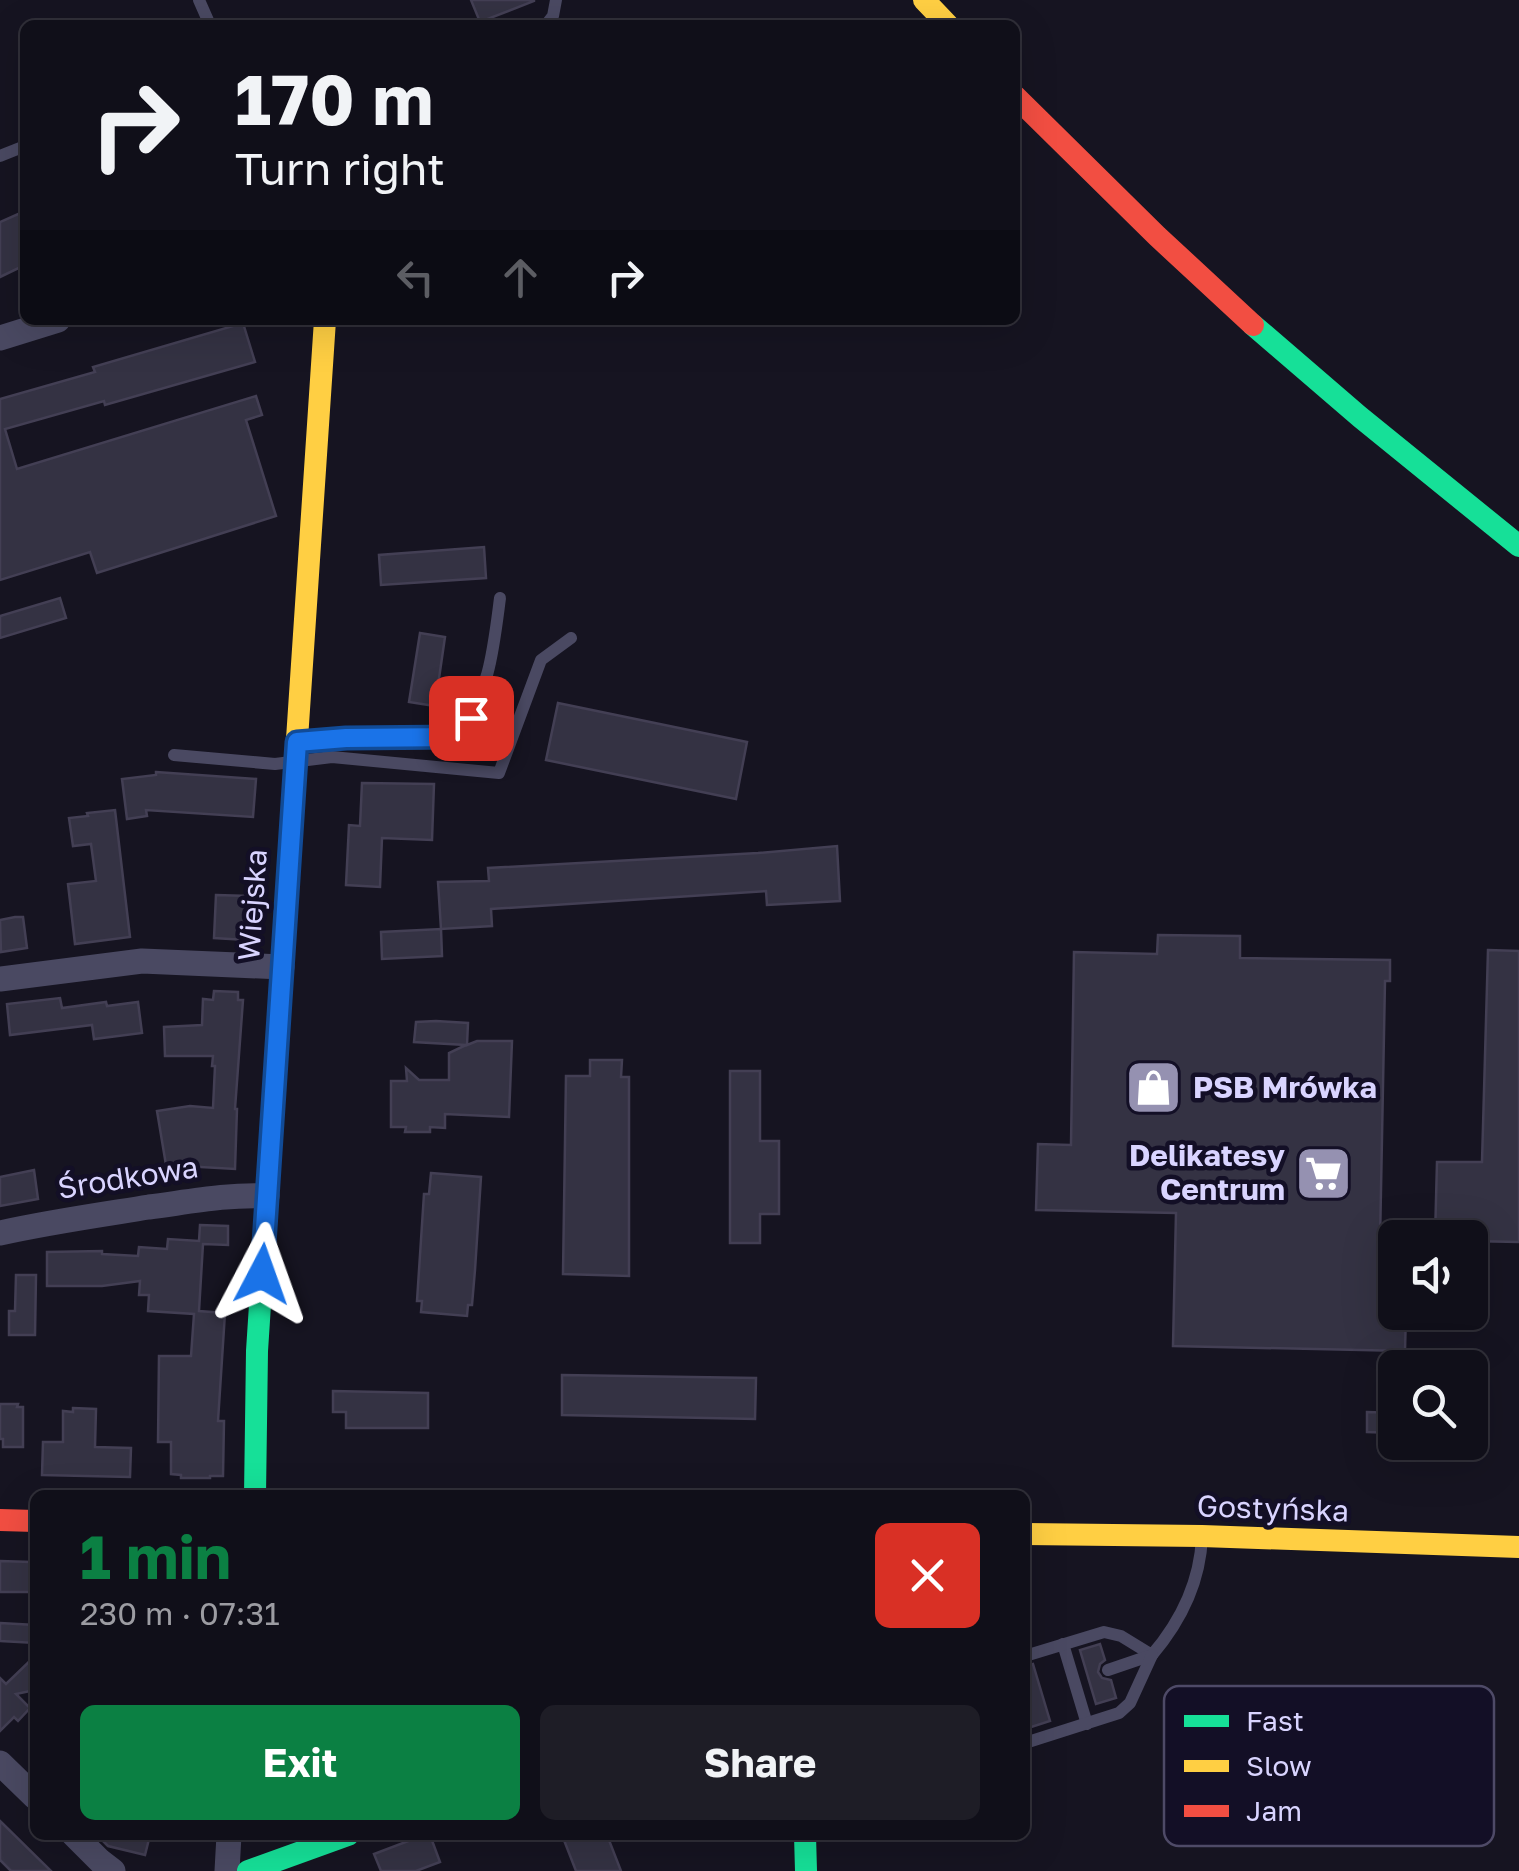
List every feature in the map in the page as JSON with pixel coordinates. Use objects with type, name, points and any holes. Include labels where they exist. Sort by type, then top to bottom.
[{"type":"street","points":[[924,0],[943,20]]},
{"type":"street","points":[[1020,101],[1218,294],[1385,438],[1519,546]]},
{"type":"street","points":[[0,338],[42,325]]},
{"type":"street","name":"Wiejska","points":[[254,1490],[256,1351],[325,325]]},
{"type":"street","points":[[0,978],[142,961],[282,968]]},
{"type":"street","name":"Środkowa","points":[[0,1232],[206,1199],[267,1196]]},
{"type":"street","points":[[0,1520],[30,1521]]},
{"type":"street","name":"Gostyńska","points":[[1030,1534],[1519,1547]]},
{"type":"street","points":[[0,1763],[30,1792]]},
{"type":"street","points":[[78,1840],[101,1868]]},
{"type":"street","points":[[227,1871],[228,1840]]},
{"type":"street","points":[[248,1871],[334,1840]]},
{"type":"street","points":[[805,1840],[806,1871]]},
{"type":"lane","points":[[174,755],[275,764],[296,751],[346,738],[458,737],[471,718],[491,667],[500,598]]},
{"type":"lane","points":[[296,751],[332,758],[499,773],[541,660],[572,638]]},
{"type":"lane","points":[[1030,1741],[1124,1709],[1140,1686],[1152,1655],[1185,1606],[1197,1574],[1202,1536]]},
{"type":"lane","points":[[1030,1654],[1097,1633],[1112,1633],[1152,1655]]},
{"type":"lane","points":[[1063,1644],[1081,1678],[1087,1724]]},
{"type":"lane","points":[[1108,1670],[1152,1655]]},
{"type":"building","points":[[471,0],[534,0],[485,20],[479,20]]},
{"type":"building","points":[[20,213],[20,267],[0,277],[0,222]]},
{"type":"building","points":[[244,325],[255,362],[5,429],[17,469],[256,396],[262,415],[246,420],[276,516],[97,573],[90,552],[0,580],[0,399],[95,372],[93,367]]},
{"type":"building","points":[[484,547],[486,578],[381,585],[379,555]]},
{"type":"building","points":[[60,598],[66,618],[0,638],[0,616]]},
{"type":"building","points":[[420,633],[445,637],[435,706],[409,702]]},
{"type":"building","points":[[558,703],[747,742],[736,799],[546,760]]},
{"type":"building","points":[[156,772],[256,779],[253,817],[146,810],[147,816],[127,819],[122,779]]},
{"type":"building","points":[[362,783],[434,784],[432,840],[382,838],[380,887],[346,885],[349,825],[360,826]]},
{"type":"building","points":[[115,810],[130,937],[75,944],[68,884],[96,881],[91,844],[73,846],[69,818]]},
{"type":"building","points":[[837,846],[840,901],[767,905],[766,891],[491,909],[492,926],[441,929],[438,882],[489,881],[488,868]]},
{"type":"building","points":[[216,895],[249,896],[246,940],[214,938]]},
{"type":"building","points":[[23,917],[27,948],[1,952],[0,920]]},
{"type":"building","points":[[441,929],[442,956],[382,959],[381,932]]},
{"type":"building","points":[[1158,935],[1240,936],[1240,958],[1390,960],[1390,981],[1385,981],[1378,1330],[1406,1330],[1405,1350],[1173,1346],[1176,1213],[1036,1210],[1038,1144],[1071,1145],[1074,952],[1157,954]]},
{"type":"building","points":[[1488,950],[1519,951],[1519,1242],[1488,1241],[1488,1220],[1435,1220],[1437,1162],[1482,1162]]},
{"type":"building","points":[[214,991],[238,992],[238,1000],[243,1000],[235,1169],[166,1165],[157,1111],[190,1106],[213,1108],[215,1066],[213,1056],[165,1056],[164,1027],[202,1025],[203,999],[213,1000]]},
{"type":"building","points":[[60,998],[62,1008],[138,1002],[142,1033],[94,1039],[92,1025],[10,1035],[7,1004]]},
{"type":"building","points":[[416,1022],[468,1023],[467,1045],[477,1041],[512,1041],[509,1117],[445,1114],[445,1128],[430,1127],[430,1132],[405,1132],[406,1127],[391,1127],[391,1081],[407,1081],[406,1068],[419,1080],[449,1080],[449,1053],[466,1045],[414,1042]]},
{"type":"building","points":[[590,1060],[622,1060],[621,1077],[629,1077],[629,1276],[563,1274],[566,1076],[590,1076]]},
{"type":"building","points":[[730,1071],[760,1071],[760,1141],[779,1141],[779,1214],[760,1214],[760,1243],[730,1243]]},
{"type":"building","points":[[34,1170],[38,1199],[0,1206],[0,1177]]},
{"type":"building","points":[[431,1173],[481,1177],[472,1305],[468,1305],[467,1316],[421,1312],[422,1301],[417,1301],[424,1194],[429,1194]]},
{"type":"building","points":[[200,1225],[228,1226],[228,1245],[203,1244],[199,1311],[225,1313],[218,1421],[224,1421],[223,1476],[181,1478],[171,1474],[171,1442],[158,1442],[159,1356],[191,1356],[194,1314],[148,1311],[149,1295],[139,1295],[140,1281],[47,1286],[47,1252],[102,1251],[138,1256],[139,1247],[167,1249],[168,1239],[199,1241]]},
{"type":"building","points":[[16,1275],[36,1275],[35,1335],[9,1335],[9,1311],[15,1311]]},
{"type":"building","points":[[562,1375],[756,1378],[755,1419],[562,1415]]},
{"type":"building","points":[[333,1391],[428,1393],[428,1428],[346,1428],[346,1412],[333,1412]]},
{"type":"building","points":[[0,1404],[23,1407],[23,1447],[3,1447]]},
{"type":"building","points":[[73,1408],[96,1409],[95,1447],[131,1448],[130,1477],[42,1475],[43,1442],[63,1442],[63,1411],[73,1412]]},
{"type":"building","points":[[1367,1412],[1378,1412],[1378,1432],[1367,1432]]},
{"type":"building","points":[[0,1561],[30,1562],[30,1592],[0,1592]]},
{"type":"building","points":[[0,1623],[30,1625],[30,1643],[0,1641]]},
{"type":"building","points":[[1100,1644],[1105,1660],[1098,1672],[1102,1678],[1111,1680],[1116,1698],[1096,1704],[1080,1650]]},
{"type":"building","points":[[30,1661],[30,1691],[16,1694],[30,1708],[18,1721],[14,1717],[0,1731],[0,1678],[6,1684]]},
{"type":"building","points":[[1033,1664],[1050,1721],[1030,1727]]},
{"type":"building","points":[[0,1821],[51,1871],[11,1871],[0,1860]]},
{"type":"building","points":[[102,1840],[149,1840],[145,1855],[108,1846]]},
{"type":"building","points":[[411,1840],[432,1840],[440,1862],[416,1871],[381,1871],[374,1854]]},
{"type":"building","points":[[564,1840],[609,1840],[621,1871],[576,1871]]},
{"type":"traffic: fast","points":[[1253,325],[1519,546]]},
{"type":"traffic: fast","points":[[255,1490],[257,1351],[291,829]]},
{"type":"traffic: fast","points":[[248,1871],[334,1840]]},
{"type":"traffic: fast","points":[[805,1840],[806,1871]]},
{"type":"traffic: slow","points":[[924,0],[943,20]]},
{"type":"traffic: slow","points":[[291,829],[325,325]]},
{"type":"traffic: slow","points":[[1030,1534],[1519,1547]]},
{"type":"traffic: jam","points":[[1020,101],[1253,325]]},
{"type":"traffic: jam","points":[[0,1520],[30,1521]]},
{"type":"place","name":"PSB Mrówka","points":[[1154,1088]]},
{"type":"place","name":"Delikatesy Centrum","points":[[1324,1173]]},
{"type":"route","points":[[262,1274],[297,742],[458,737],[471,718]]}]
